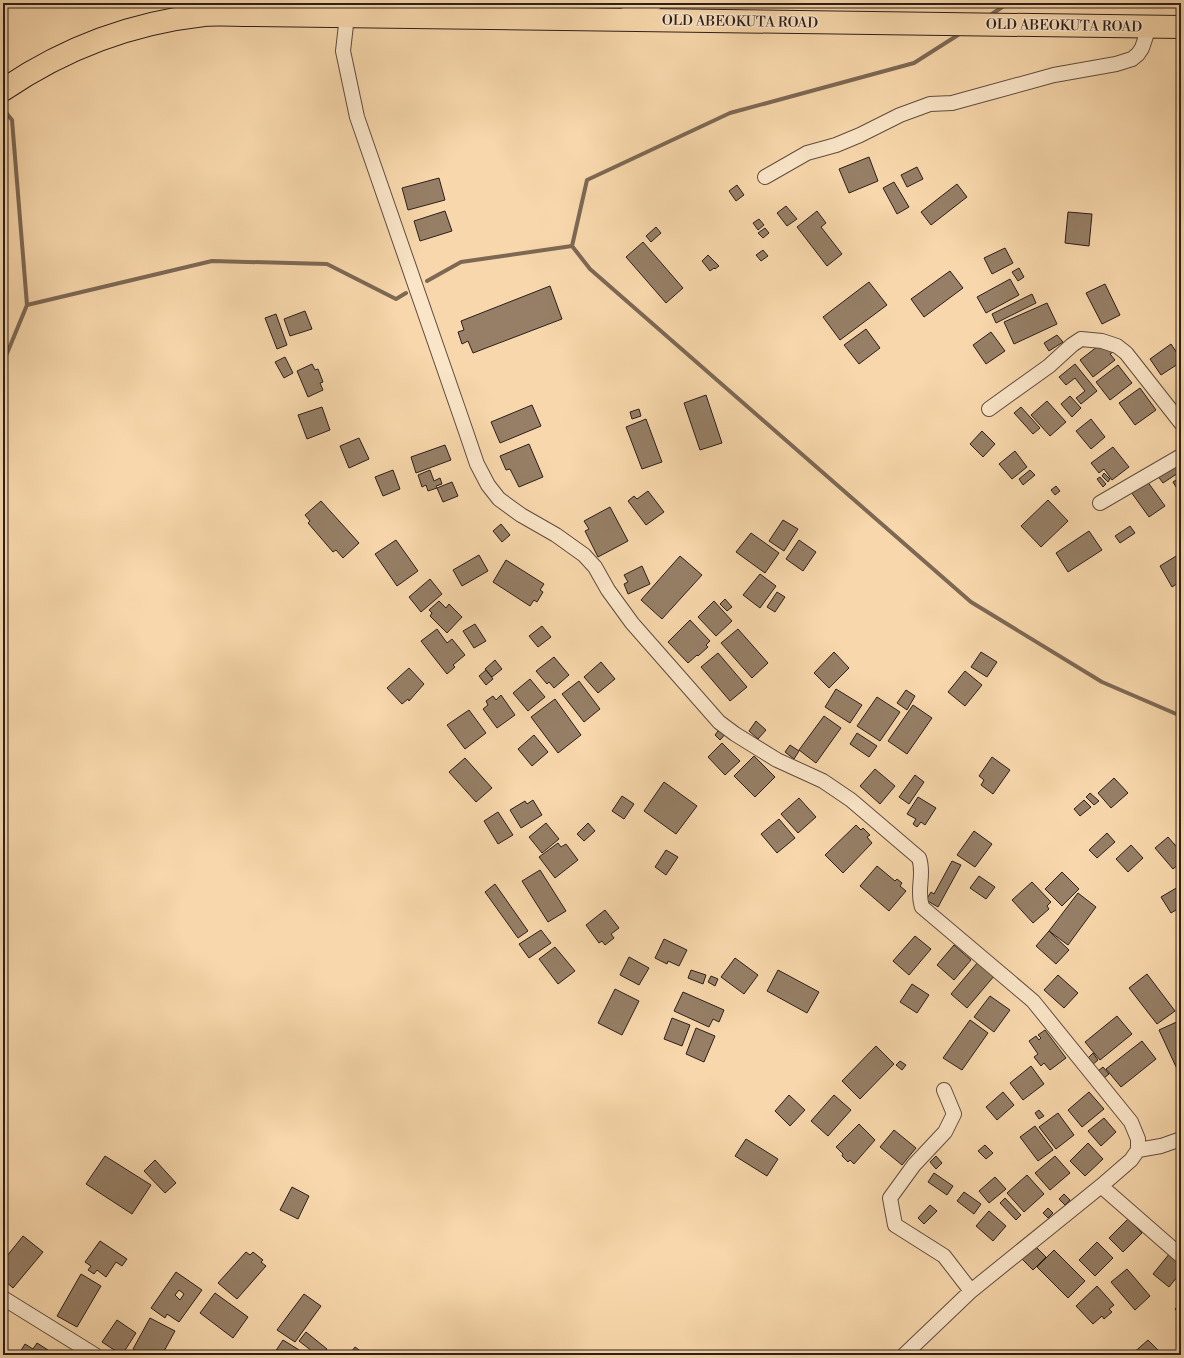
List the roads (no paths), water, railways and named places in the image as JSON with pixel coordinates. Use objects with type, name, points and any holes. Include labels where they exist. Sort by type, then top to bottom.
[{"type":"highway","name":"OLD ABEOKUTA ROAD","points":[[3,90],[32,71],[95,41],[165,21],[205,15],[345,9],[613,19],[1181,27]]},
{"type":"street","points":[[613,19],[656,3]]},
{"type":"street","points":[[345,9],[343,51],[357,117],[477,464],[488,485],[499,499],[520,515],[556,535],[584,554],[595,567],[608,590],[632,623],[719,722],[735,734],[777,760],[823,781],[851,800],[920,858],[922,867],[919,899],[922,907],[1032,1001],[1131,1122],[1138,1139],[1138,1150],[1131,1160],[971,1291],[904,1355]]},
{"type":"street","points":[[765,177],[807,153],[842,143],[900,115],[930,104],[952,103],[1054,75],[1116,64],[1132,59],[1142,48],[1149,26]]},
{"type":"street","points":[[988,409],[1049,366],[1072,345],[1081,339],[1117,346],[1126,353],[1181,423]]},
{"type":"street","points":[[1100,503],[1181,456]]},
{"type":"street","points":[[944,1090],[954,1114],[945,1132],[914,1165],[890,1198],[895,1224],[944,1256],[971,1291]]},
{"type":"street","points":[[1138,1150],[1161,1146],[1181,1139]]},
{"type":"street","points":[[1101,1186],[1181,1256]]},
{"type":"street","points":[[3,1298],[95,1355]]},
{"type":"waterway","points":[[992,14],[1008,3]]},
{"type":"waterway","points":[[427,281],[461,262],[572,246],[587,180],[730,113],[914,63],[958,35]]},
{"type":"waterway","points":[[3,109],[12,120],[27,305],[3,363]]},
{"type":"waterway","points":[[572,246],[590,269],[971,602],[1102,682],[1181,716]]},
{"type":"waterway","points":[[27,305],[212,261],[327,264],[396,299],[406,293]]}]
